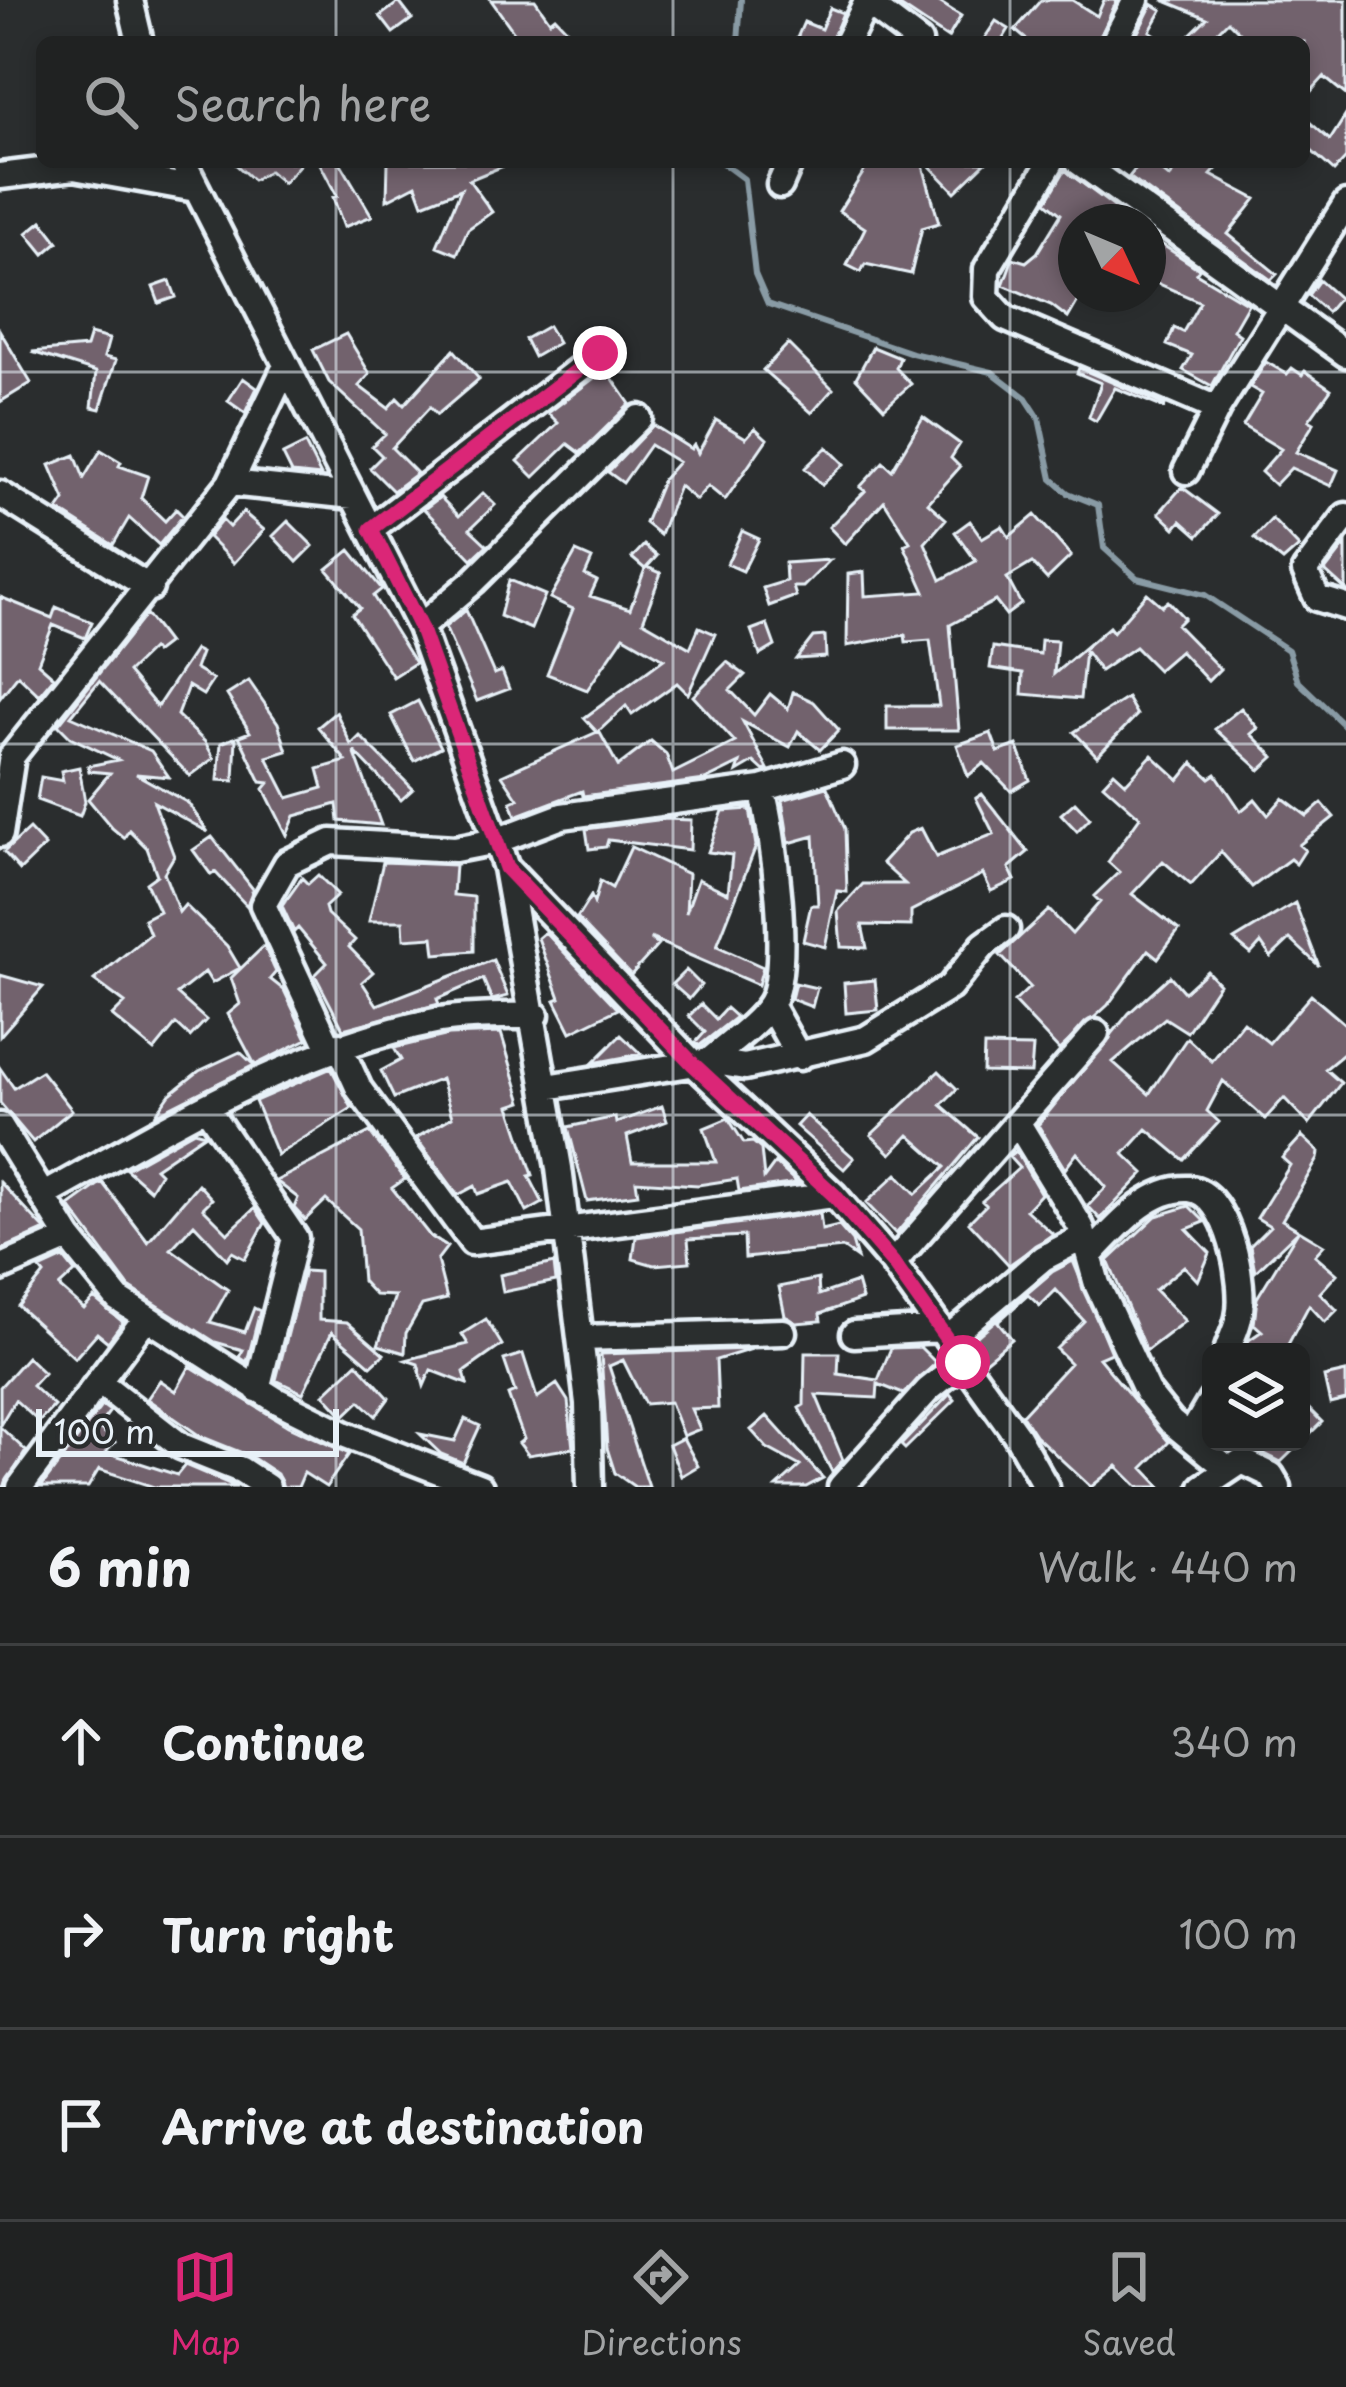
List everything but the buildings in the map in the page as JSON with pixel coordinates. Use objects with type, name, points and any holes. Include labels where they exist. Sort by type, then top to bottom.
[{"type":"street","points":[[130,0],[139,36]]},
{"type":"street","points":[[1117,36],[1136,0]]},
{"type":"street","points":[[850,36],[867,1],[911,36]]},
{"type":"street","points":[[0,176],[66,168]]},
{"type":"street","points":[[80,168],[196,189]]},
{"type":"street","points":[[186,168],[420,627],[506,868],[547,1087],[581,1338],[590,1487]]},
{"type":"street","points":[[1047,168],[987,269],[986,297],[1005,318],[1217,410]]},
{"type":"street","points":[[1087,168],[1346,354]]},
{"type":"street","points":[[1186,471],[1217,410],[1346,204]]},
{"type":"street","points":[[371,529],[600,353]]},
{"type":"street","points":[[0,834],[12,757],[230,483],[286,366]]},
{"type":"street","points":[[420,627],[474,581],[639,418]]},
{"type":"street","points":[[230,483],[352,496]]},
{"type":"street","points":[[0,494],[150,589]]},
{"type":"street","points":[[1346,516],[1305,572],[1318,598],[1346,607]]},
{"type":"street","points":[[834,1195],[479,1243],[463,1236],[425,1175],[359,1089],[263,905],[287,863],[331,842],[455,849],[496,841],[562,816],[761,789],[842,766]]},
{"type":"street","points":[[701,1062],[770,1005],[778,984],[779,901],[772,826],[761,789]]},
{"type":"street","points":[[506,868],[834,1195],[893,1263],[1017,1436],[1045,1487]]},
{"type":"street","points":[[547,1087],[701,1062],[745,1067],[866,1039],[950,988],[984,945],[1006,929]]},
{"type":"street","points":[[770,1005],[799,1057]]},
{"type":"street","points":[[43,1196],[206,1107],[335,1047],[439,1020],[536,1015]]},
{"type":"street","points":[[893,1263],[1096,1033]]},
{"type":"street","points":[[206,1107],[295,1238],[257,1389]]},
{"type":"street","points":[[1019,1125],[1081,1227],[1097,1284],[1147,1391],[1172,1422],[1226,1468]]},
{"type":"street","points":[[0,1126],[69,1238],[118,1298],[257,1389],[346,1435],[480,1487]]},
{"type":"street","points":[[854,1334],[943,1334],[1043,1258],[1086,1246],[1138,1208],[1188,1189],[1202,1192],[1223,1213],[1240,1316],[1230,1343]]},
{"type":"street","points":[[0,1268],[69,1238]]},
{"type":"street","points":[[20,1487],[146,1319]]},
{"type":"street","points":[[581,1338],[782,1332]]},
{"type":"street","points":[[842,1487],[928,1390],[963,1362]]},
{"type":"street","points":[[99,1382],[182,1446],[241,1470],[267,1487]]},
{"type":"street","points":[[1190,1435],[1202,1416]]},
{"type":"street","points":[[1203,1487],[1226,1468],[1252,1462],[1278,1487]]},
{"type":"waterway","points":[[738,36],[741,0]]},
{"type":"waterway","points":[[729,168],[744,179],[755,274],[768,304],[912,353],[992,372],[1026,398],[1039,418],[1052,479],[1068,493],[1098,505],[1104,548],[1137,578],[1205,595],[1288,650],[1298,681],[1346,727]]},
{"type":"route","points":[[600,353],[371,529],[420,627],[506,868],[693,1064],[834,1195],[893,1263],[963,1362]]}]
